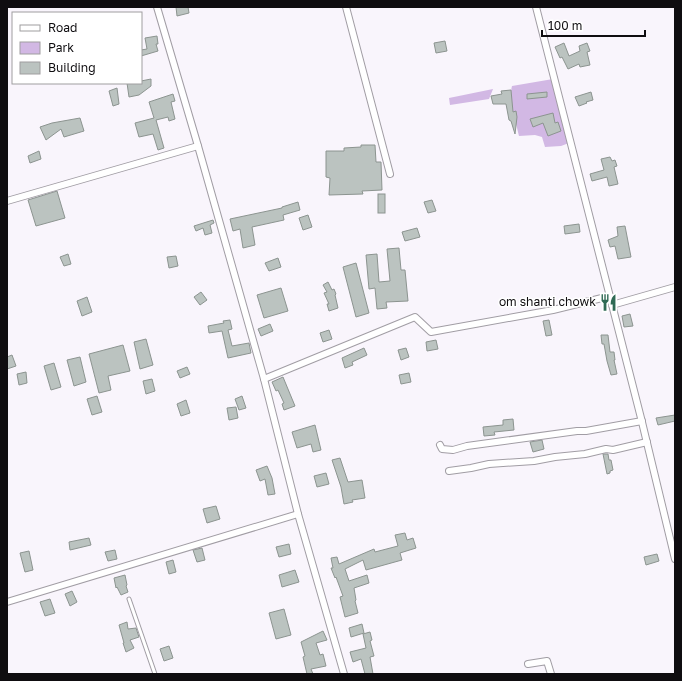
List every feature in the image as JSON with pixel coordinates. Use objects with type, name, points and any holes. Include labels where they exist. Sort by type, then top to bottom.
[{"type":"street","points":[[157,7],[264,379],[298,514],[344,674]]},
{"type":"street","points":[[346,7],[390,174]]},
{"type":"street","points":[[536,7],[647,442],[672,532],[675,559]]},
{"type":"street","points":[[7,201],[198,146]]},
{"type":"street","points":[[612,305],[675,287]]},
{"type":"street","points":[[264,379],[415,317],[431,332],[554,310],[610,296]]},
{"type":"street","points":[[440,446],[442,449],[454,450],[467,446],[586,431],[642,422]]},
{"type":"street","points":[[449,471],[489,464],[534,461],[584,454],[606,449],[613,450],[647,442]]},
{"type":"street","points":[[7,602],[298,514]]},
{"type":"street","points":[[528,664],[547,661],[551,674]]},
{"type":"lane","points":[[128,599],[155,674]]},
{"type":"green space","points":[[553,79],[569,143],[561,146],[545,147],[542,137],[535,135],[519,136],[513,111],[511,92],[512,86]]},
{"type":"green space","points":[[493,89],[489,99],[450,105],[449,98]]},
{"type":"building","points":[[176,7],[188,7],[189,13],[177,16]]},
{"type":"building","points":[[157,36],[158,44],[156,44],[158,51],[142,56],[142,50],[147,49],[145,38]]},
{"type":"building","points":[[445,41],[447,51],[436,53],[434,43]]},
{"type":"building","points":[[564,43],[569,56],[580,51],[579,46],[587,43],[590,51],[587,52],[590,65],[580,67],[579,64],[568,69],[562,57],[560,58],[555,47]]},
{"type":"building","points":[[151,79],[151,86],[139,95],[129,97],[127,84],[142,84],[142,81]]},
{"type":"building","points":[[117,88],[119,104],[113,106],[109,91]]},
{"type":"building","points":[[511,90],[513,112],[516,111],[517,117],[515,134],[511,121],[509,120],[506,104],[493,104],[491,96],[502,94],[501,91]]},
{"type":"building","points":[[547,92],[547,97],[527,99],[527,94]]},
{"type":"building","points":[[591,92],[593,100],[579,106],[575,97]]},
{"type":"building","points":[[173,94],[175,101],[171,102],[175,119],[169,121],[168,117],[156,120],[164,148],[158,150],[153,134],[139,137],[135,123],[154,118],[149,102]]},
{"type":"building","points":[[553,113],[555,123],[558,122],[561,131],[548,136],[543,123],[533,127],[530,119]]},
{"type":"building","points":[[80,118],[84,131],[64,137],[61,129],[46,140],[40,127],[52,123]]},
{"type":"building","points":[[361,145],[375,145],[376,162],[381,162],[382,190],[362,191],[363,194],[329,195],[330,178],[326,177],[326,151],[344,151],[344,148],[361,147]]},
{"type":"building","points":[[39,151],[41,159],[30,163],[28,156]]},
{"type":"building","points":[[610,157],[612,161],[615,160],[617,166],[614,167],[618,184],[609,186],[607,177],[592,181],[590,174],[604,170],[601,159]]},
{"type":"building","points":[[57,191],[65,218],[36,226],[28,200]]},
{"type":"building","points":[[378,194],[385,194],[385,213],[378,213]]},
{"type":"building","points":[[432,200],[436,211],[428,213],[424,202]]},
{"type":"building","points":[[298,202],[300,210],[283,215],[284,220],[252,227],[255,245],[243,248],[240,229],[233,231],[230,219],[282,208]]},
{"type":"building","points":[[308,215],[312,227],[303,230],[299,218]]},
{"type":"building","points":[[213,220],[214,223],[210,225],[212,233],[205,235],[203,228],[196,231],[194,226]]},
{"type":"building","points":[[579,224],[580,232],[565,234],[564,226]]},
{"type":"building","points":[[625,226],[631,257],[618,259],[615,246],[610,247],[608,240],[618,236],[617,227]]},
{"type":"building","points":[[417,228],[420,237],[405,241],[402,232]]},
{"type":"building","points":[[399,248],[401,270],[405,270],[408,301],[386,302],[387,308],[377,309],[375,288],[369,289],[366,255],[377,254],[379,282],[390,281],[387,249]]},
{"type":"building","points":[[68,254],[71,264],[64,266],[60,257]]},
{"type":"building","points":[[176,256],[178,266],[169,268],[167,257]]},
{"type":"building","points":[[278,258],[281,267],[269,271],[265,263]]},
{"type":"building","points":[[356,263],[369,313],[356,317],[343,267]]},
{"type":"building","points":[[328,282],[336,294],[338,308],[329,311],[327,304],[329,304],[324,293],[327,292],[323,285]]},
{"type":"building","points":[[281,288],[288,311],[264,318],[257,295]]},
{"type":"building","points":[[201,292],[207,300],[200,305],[194,297]]},
{"type":"building","points":[[87,297],[92,312],[82,316],[77,301]]},
{"type":"building","points":[[630,314],[633,326],[624,327],[622,316]]},
{"type":"building","points":[[230,320],[232,329],[228,330],[232,346],[249,343],[251,353],[228,358],[222,331],[209,333],[208,326],[224,323],[223,321]]},
{"type":"building","points":[[549,320],[552,335],[546,336],[543,321]]},
{"type":"building","points":[[270,324],[273,331],[261,336],[258,329]]},
{"type":"building","points":[[329,330],[332,339],[323,342],[320,333]]},
{"type":"building","points":[[601,335],[608,335],[610,352],[614,352],[617,374],[611,375],[604,344],[602,344]]},
{"type":"building","points":[[146,339],[153,365],[140,369],[134,342]]},
{"type":"building","points":[[436,340],[438,349],[427,351],[426,342]]},
{"type":"building","points":[[123,345],[130,371],[108,376],[111,390],[99,393],[89,354]]},
{"type":"building","points":[[364,348],[367,355],[352,362],[353,365],[345,368],[342,358]]},
{"type":"building","points":[[406,348],[409,357],[401,360],[398,350]]},
{"type":"building","points":[[12,355],[16,366],[7,369],[7,357]]},
{"type":"building","points":[[80,357],[86,382],[74,386],[67,360]]},
{"type":"building","points":[[54,363],[61,387],[51,390],[44,366]]},
{"type":"building","points":[[187,367],[190,374],[180,378],[177,371]]},
{"type":"building","points":[[26,372],[27,383],[19,385],[17,374]]},
{"type":"building","points":[[409,373],[411,382],[401,384],[399,375]]},
{"type":"building","points":[[283,377],[295,406],[284,410],[282,404],[284,403],[278,390],[276,391],[272,382]]},
{"type":"building","points":[[152,379],[155,391],[146,394],[143,381]]},
{"type":"building","points":[[97,396],[102,412],[92,415],[87,399]]},
{"type":"building","points":[[242,396],[246,408],[239,410],[235,399]]},
{"type":"building","points":[[186,400],[190,413],[181,416],[177,404]]},
{"type":"building","points":[[236,407],[238,418],[229,420],[227,408]]},
{"type":"building","points":[[675,415],[675,421],[658,425],[656,418]]},
{"type":"building","points":[[513,419],[514,430],[494,432],[495,435],[484,436],[483,427],[503,425],[503,420]]},
{"type":"building","points":[[315,425],[321,450],[313,452],[311,444],[297,448],[292,432]]},
{"type":"building","points":[[542,440],[544,449],[533,452],[530,442]]},
{"type":"building","points":[[603,454],[608,454],[613,470],[607,474]]},
{"type":"building","points":[[340,458],[348,482],[362,480],[365,498],[352,500],[353,502],[344,504],[341,487],[332,460]]},
{"type":"building","points":[[267,466],[272,478],[275,494],[268,495],[265,479],[260,481],[256,470]]},
{"type":"building","points":[[326,473],[329,484],[317,487],[314,476]]},
{"type":"building","points":[[216,506],[220,519],[207,523],[203,509]]},
{"type":"building","points":[[405,533],[407,540],[413,538],[416,548],[400,553],[402,560],[366,570],[363,560],[345,569],[349,581],[367,575],[369,583],[354,588],[358,613],[345,617],[340,597],[343,596],[331,568],[333,568],[331,558],[337,557],[339,564],[374,549],[375,552],[398,546],[395,535]]},
{"type":"building","points":[[89,538],[91,545],[70,550],[69,542]]},
{"type":"building","points":[[289,544],[291,554],[279,557],[276,547]]},
{"type":"building","points":[[202,548],[205,560],[197,562],[193,550]]},
{"type":"building","points":[[115,550],[117,559],[108,561],[105,552]]},
{"type":"building","points":[[29,551],[33,570],[25,572],[20,553]]},
{"type":"building","points":[[657,554],[659,561],[646,565],[644,557]]},
{"type":"building","points":[[173,560],[176,572],[169,574],[166,562]]},
{"type":"building","points":[[295,570],[299,582],[282,587],[279,575]]},
{"type":"building","points":[[125,575],[128,592],[121,595],[117,587],[116,588],[114,578]]},
{"type":"building","points":[[72,591],[77,602],[70,606],[65,594]]},
{"type":"building","points":[[50,599],[55,613],[45,616],[40,602]]},
{"type":"building","points":[[284,609],[291,635],[276,639],[269,613]]},
{"type":"building","points":[[127,622],[128,629],[136,628],[139,637],[130,640],[134,648],[126,652],[119,625]]},
{"type":"building","points":[[362,624],[364,633],[351,637],[349,628]]},
{"type":"building","points":[[323,631],[327,640],[316,643],[320,655],[323,654],[326,666],[311,669],[313,674],[307,674],[303,657],[305,656],[301,642]]},
{"type":"building","points":[[370,632],[372,640],[370,641],[374,656],[370,657],[373,674],[365,674],[361,659],[353,662],[350,652],[366,648],[363,634]]},
{"type":"building","points":[[169,646],[173,658],[164,661],[160,649]]},
{"type":"place","name":"om shanti chowk","points":[[609,302]]}]
